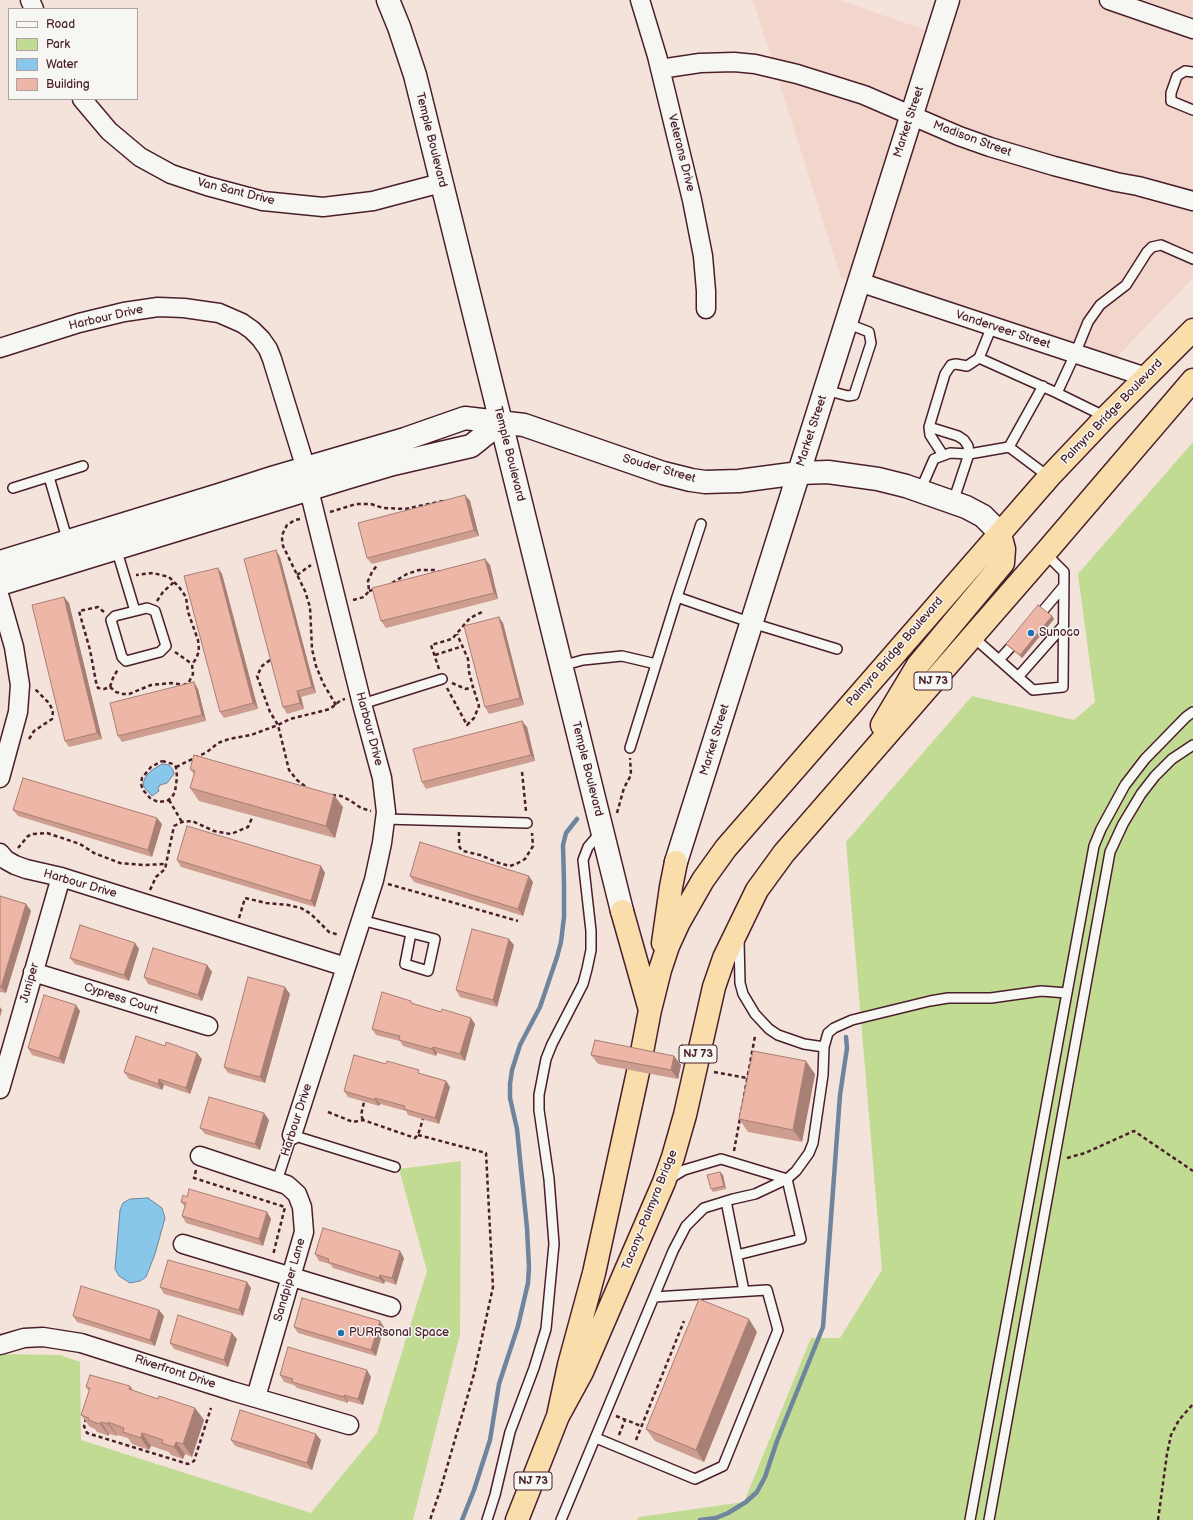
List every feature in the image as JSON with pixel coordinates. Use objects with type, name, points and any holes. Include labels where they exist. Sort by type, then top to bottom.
[{"type":"highway","name":"Palmyra Bridge Boulevard","points":[[650,1010],[660,970],[668,946],[679,922],[703,880],[726,848],[1049,477],[1106,417],[1193,330]]},
{"type":"highway","name":"NJ 73","points":[[738,927],[757,890],[774,865],[1193,380]]},
{"type":"highway","points":[[857,769],[918,665],[1003,563],[1004,549],[1000,534]]},
{"type":"highway","points":[[660,970],[666,913],[676,862]]},
{"type":"highway","points":[[622,911],[650,1010]]},
{"type":"highway","name":"Tacony–Palmyra Bridge","points":[[517,1520],[558,1416],[582,1372],[664,1182],[685,1115],[714,987],[738,927]]},
{"type":"highway","name":"Tacony–Palmyra Bridge","points":[[558,1416],[569,1365],[594,1273],[650,1010]]},
{"type":"street","name":"Temple Boulevard","points":[[388,0],[399,27],[415,75],[561,666],[609,825],[622,911]]},
{"type":"street","name":"Veterans Drive","points":[[640,0],[660,69],[699,235],[706,290],[706,310]]},
{"type":"street","name":"Market Street","points":[[676,862],[948,0]]},
{"type":"street","points":[[1109,0],[1193,29]]},
{"type":"street","name":"Madison Street","points":[[660,69],[700,63],[734,62],[755,64],[797,74],[864,95],[959,136],[1023,157],[1193,201]]},
{"type":"street","name":"Van Sant Drive","points":[[83,100],[109,131],[140,157],[171,174],[207,186],[263,201],[323,207],[373,201],[441,183]]},
{"type":"street","name":"Vanderveer Street","points":[[859,282],[1146,377]]},
{"type":"street","name":"Harbour Drive","points":[[0,348],[79,323],[135,310],[158,307],[184,308],[219,313],[242,323],[252,330],[268,349],[306,468],[309,490],[362,704],[382,778],[386,816],[374,880],[292,1135]]},
{"type":"street","points":[[113,538],[219,495],[405,439],[465,418],[500,422]]},
{"type":"street","points":[[0,584],[71,551],[113,538],[240,509],[411,460],[471,446],[500,422]]},
{"type":"street","name":"Souder Street","points":[[500,422],[524,426],[663,473],[691,480],[705,482],[739,481],[799,473],[846,474],[878,479],[920,491],[971,509],[984,516],[1000,534]]},
{"type":"street","points":[[405,439],[411,460]]},
{"type":"street","points":[[0,562],[71,551]]},
{"type":"street","points":[[0,598],[14,647],[20,685],[18,712],[0,778]]},
{"type":"street","name":"Harbour Drive","points":[[3,856],[26,869],[61,877],[346,967]]},
{"type":"street","name":"Juniper","points":[[0,1088],[61,877]]},
{"type":"street","name":"Cypress Court","points":[[33,972],[208,1026]]},
{"type":"street","name":"Sandpiper Lane","points":[[200,1156],[287,1185],[297,1194],[302,1207],[304,1232],[256,1398]]},
{"type":"street","points":[[183,1244],[391,1307]]},
{"type":"street","name":"Riverfront Drive","points":[[0,1345],[24,1338],[43,1337],[75,1342],[100,1348],[256,1398],[349,1425]]},
{"type":"lane","points":[[1193,72],[1185,71],[1177,76],[1171,93],[1171,101],[1193,110]]},
{"type":"lane","points":[[1056,392],[1075,354],[1088,322],[1100,305],[1126,284],[1147,252],[1152,247],[1160,245],[1193,259]]},
{"type":"lane","points":[[825,390],[848,396],[854,395],[872,342],[869,332],[846,323]]},
{"type":"lane","points":[[943,455],[930,435],[929,427],[947,369],[951,365],[956,364],[967,366],[979,358],[992,326]]},
{"type":"lane","points":[[979,358],[1056,392],[1106,417]]},
{"type":"lane","points":[[1009,447],[1043,386]]},
{"type":"lane","points":[[929,427],[958,436],[964,440],[968,446],[969,454],[953,502]]},
{"type":"lane","points":[[920,491],[934,459],[950,453],[969,454],[1009,447],[1049,477]]},
{"type":"lane","points":[[13,488],[83,466]]},
{"type":"lane","points":[[49,477],[71,551]]},
{"type":"lane","points":[[630,748],[701,524]]},
{"type":"lane","points":[[113,538],[135,611]]},
{"type":"lane","points":[[972,636],[1032,690],[1063,687],[1064,572],[1045,553]]},
{"type":"lane","points":[[999,660],[1063,587]]},
{"type":"lane","points":[[677,597],[752,623],[838,649]]},
{"type":"lane","points":[[152,609],[158,616],[166,646],[160,652],[131,661],[126,661],[122,657],[111,620],[115,616],[152,609]]},
{"type":"lane","points":[[1018,677],[1063,626]]},
{"type":"lane","points":[[561,666],[583,660],[622,656],[656,664]]},
{"type":"lane","points":[[362,704],[442,680]]},
{"type":"lane","points":[[970,1520],[1094,846],[1101,829],[1125,785],[1145,759],[1186,717],[1193,712]]},
{"type":"lane","points":[[989,1520],[1110,852],[1123,824],[1141,794],[1155,776],[1172,759],[1193,745]]},
{"type":"lane","points":[[386,816],[527,823]]},
{"type":"lane","points":[[487,1520],[495,1496],[510,1432],[534,1368],[546,1329],[553,1263],[554,1237],[549,1178],[539,1110],[539,1095],[546,1059],[552,1044],[583,984],[591,950],[591,931],[583,860],[588,847],[609,825]]},
{"type":"lane","points":[[361,920],[411,933]]},
{"type":"lane","points":[[738,927],[740,983],[743,994],[755,1014],[778,1035],[804,1044],[824,1047]]},
{"type":"lane","points":[[561,1520],[679,1238],[686,1226],[704,1208],[755,1194],[787,1179],[804,1162],[813,1143],[823,1075],[824,1047],[828,1033],[834,1028],[852,1020],[930,1001],[948,998],[991,998],[1041,990],[1067,993]]},
{"type":"lane","points":[[292,1135],[395,1167]]},
{"type":"lane","name":"Harbour Drive","points":[[277,1181],[292,1135]]},
{"type":"lane","points":[[664,1182],[684,1170],[706,1162],[720,1159],[787,1179]]},
{"type":"lane","points":[[737,1255],[801,1239],[787,1179]]},
{"type":"lane","points":[[726,1201],[744,1292]]},
{"type":"lane","points":[[596,1438],[694,1479],[724,1466],[778,1330],[767,1290],[654,1297]]},
{"type":"path","points":[[326,513],[356,504],[370,504],[383,508],[405,510],[443,501],[449,502]]},
{"type":"path","points":[[301,519],[295,520],[287,525],[283,533],[283,546],[305,591],[310,607],[312,649],[316,666],[323,683],[336,705]]},
{"type":"path","points":[[369,591],[368,580],[378,564]]},
{"type":"path","points":[[392,584],[408,574],[419,570],[435,570],[442,572]]},
{"type":"path","points":[[110,687],[116,692],[129,694],[151,685],[172,683],[184,685],[189,682],[193,674],[192,664],[199,651],[198,640],[188,612],[186,597],[169,577],[152,573],[125,577]]},
{"type":"path","points":[[152,609],[163,592],[174,582]]},
{"type":"path","points":[[337,604],[364,597],[369,591],[376,589]]},
{"type":"path","points":[[110,687],[104,689],[98,688],[90,650],[79,611],[98,608],[113,618]]},
{"type":"path","points":[[457,634],[468,659],[469,672],[479,706],[474,718],[467,725],[442,680],[432,645],[452,639],[470,618],[482,612]]},
{"type":"path","points":[[166,646],[192,664]]},
{"type":"path","points":[[435,655],[463,646]]},
{"type":"path","points":[[110,687],[113,678],[124,659]]},
{"type":"path","points":[[270,660],[262,666],[257,676],[270,712],[278,725],[289,770],[304,786],[311,790]]},
{"type":"path","points":[[442,680],[466,689],[473,687]]},
{"type":"path","points":[[176,768],[207,752],[218,743],[229,739],[251,735],[290,719],[330,709],[341,700],[352,697],[354,706],[362,704]]},
{"type":"path","points":[[609,825],[631,775],[630,748]]},
{"type":"path","points":[[162,761],[173,764],[176,768],[177,777],[175,792],[169,800],[158,802],[150,798],[143,790],[141,784],[142,778],[151,767],[162,761]]},
{"type":"path","points":[[459,829],[459,845],[463,851],[480,855],[510,866],[525,859],[533,846],[533,835],[527,823],[522,772]]},
{"type":"path","points":[[325,794],[341,796],[352,801],[361,808],[386,816]]},
{"type":"path","points":[[169,800],[182,822]]},
{"type":"path","points":[[146,904],[156,878],[165,868],[174,826],[182,822],[192,821],[214,831],[230,834],[248,827],[252,818]]},
{"type":"path","points":[[3,856],[28,836],[47,833],[80,844],[94,853],[120,863],[144,865],[166,864]]},
{"type":"path","points":[[374,880],[518,921]]},
{"type":"path","points":[[235,932],[244,898],[301,908],[311,914],[329,932],[355,939]]},
{"type":"path","points":[[734,1163],[734,1146],[755,1036]]},
{"type":"path","points":[[713,1072],[747,1078]]},
{"type":"path","points":[[363,1120],[362,1115],[364,1102]]},
{"type":"path","points":[[328,1112],[353,1122],[363,1120],[415,1138],[418,1135],[486,1153],[493,1287],[474,1374],[440,1491],[430,1520]]},
{"type":"path","points":[[418,1135],[423,1120]]},
{"type":"path","points":[[1066,1158],[1085,1153],[1134,1131],[1193,1171]]},
{"type":"path","points":[[200,1156],[194,1178],[285,1207],[269,1270]]},
{"type":"path","points":[[636,1440],[684,1321]]},
{"type":"path","points":[[1158,1520],[1171,1435],[1179,1420],[1193,1404]]},
{"type":"path","points":[[88,1412],[84,1426],[87,1433],[188,1464],[194,1461],[211,1408]]},
{"type":"path","points":[[615,1416],[641,1426]]},
{"type":"path","points":[[619,1435],[625,1420]]},
{"type":"shaded area","points":[[753,0],[839,0],[937,34],[948,0],[1193,0],[1193,278],[1113,361],[841,278]]},
{"type":"green space","points":[[1193,442],[1193,1520],[637,1520],[639,1517],[744,1502],[811,1338],[840,1338],[882,1270],[846,842],[972,696],[1074,720],[1095,702],[1078,574]]},
{"type":"green space","points":[[461,1161],[460,1334],[413,1520],[0,1520],[0,1354],[60,1355],[80,1362],[81,1440],[311,1513],[377,1433],[427,1271],[399,1169]]},
{"type":"water","points":[[162,764],[169,765],[174,774],[167,783],[160,785],[158,788],[159,791],[152,796],[144,787],[143,783],[146,776],[152,770]]},
{"type":"water","points":[[148,1198],[162,1208],[165,1218],[155,1254],[146,1277],[140,1281],[130,1283],[119,1276],[115,1269],[120,1210],[123,1203],[130,1199]]},
{"type":"building","points":[[465,495],[474,530],[367,558],[358,523]]},
{"type":"building","points":[[276,550],[312,687],[297,691],[300,703],[283,707],[244,559]]},
{"type":"building","points":[[485,559],[494,593],[381,621],[372,588]]},
{"type":"building","points":[[218,568],[253,703],[220,712],[184,576]]},
{"type":"building","points":[[64,597],[97,733],[65,741],[32,605]]},
{"type":"building","name":"Sunoco","points":[[1038,605],[1052,616],[1020,655],[1006,644]]},
{"type":"building","points":[[499,617],[520,698],[485,707],[464,626]]},
{"type":"building","points":[[194,682],[202,715],[118,736],[110,703]]},
{"type":"building","points":[[522,721],[531,755],[422,782],[413,749]]},
{"type":"building","points":[[194,755],[334,795],[326,826],[190,788],[195,771],[190,769]]},
{"type":"building","points":[[23,778],[157,818],[148,850],[13,810]]},
{"type":"building","points":[[187,826],[321,866],[311,901],[177,860]]},
{"type":"building","points":[[420,842],[529,876],[518,909],[410,876]]},
{"type":"building","points":[[0,896],[26,904],[1,987],[0,987]]},
{"type":"building","points":[[80,925],[135,943],[124,975],[70,958]]},
{"type":"building","points":[[472,929],[509,939],[493,1000],[456,990]]},
{"type":"building","points":[[153,948],[207,965],[198,995],[144,977]]},
{"type":"building","points":[[248,977],[285,987],[260,1077],[224,1067]]},
{"type":"building","points":[[382,992],[441,1012],[442,1009],[471,1018],[460,1054],[433,1047],[432,1049],[399,1040],[400,1036],[372,1029]]},
{"type":"building","points":[[44,995],[76,1005],[59,1058],[28,1048]]},
{"type":"building","points":[[136,1036],[165,1046],[166,1042],[197,1053],[186,1088],[159,1079],[158,1084],[124,1072]]},
{"type":"building","points":[[595,1040],[674,1056],[671,1070],[591,1055]]},
{"type":"building","points":[[753,1051],[806,1061],[793,1130],[739,1119]]},
{"type":"building","points":[[354,1055],[386,1064],[387,1061],[419,1070],[418,1073],[446,1081],[435,1118],[404,1109],[405,1106],[375,1098],[375,1100],[344,1091]]},
{"type":"building","points":[[209,1097],[264,1113],[255,1144],[200,1128]]},
{"type":"building","points":[[720,1172],[724,1186],[711,1189],[707,1175]]},
{"type":"building","points":[[189,1189],[267,1212],[259,1239],[182,1216],[186,1203],[181,1202],[183,1195],[187,1197]]},
{"type":"building","points":[[323,1228],[400,1251],[392,1278],[380,1275],[379,1278],[328,1262],[329,1259],[315,1254]]},
{"type":"building","points":[[168,1260],[247,1282],[239,1310],[160,1287]]},
{"type":"building","points":[[81,1286],[159,1310],[150,1340],[73,1316]]},
{"type":"building","points":[[302,1298],[380,1321],[371,1350],[294,1327]]},
{"type":"building","points":[[699,1299],[749,1319],[696,1450],[646,1429]]},
{"type":"building","points":[[178,1315],[232,1333],[224,1360],[170,1343]]},
{"type":"building","points":[[288,1347],[367,1370],[358,1399],[344,1395],[344,1397],[292,1382],[293,1379],[280,1375]]},
{"type":"building","points":[[90,1375],[130,1386],[129,1389],[158,1399],[159,1396],[195,1408],[183,1444],[176,1442],[174,1447],[162,1443],[163,1440],[142,1433],[141,1438],[123,1432],[124,1428],[108,1422],[108,1424],[101,1422],[100,1424],[88,1420],[89,1418],[81,1415],[90,1388],[86,1387]]},
{"type":"building","points":[[240,1410],[316,1434],[307,1463],[231,1440]]},
{"type":"waterway","points":[[462,1520],[474,1490],[490,1440],[499,1384],[518,1326],[528,1283],[529,1267],[527,1228],[517,1129],[510,1098],[510,1084],[512,1070],[520,1045],[540,1007],[561,942],[564,917],[563,845],[566,833],[577,819]]},
{"type":"waterway","points":[[700,1520],[716,1518],[728,1513],[746,1502],[757,1492],[765,1477],[777,1441],[823,1327],[840,1095],[847,1048],[846,1037]]},
{"type":"place","name":"Sunoco","points":[[1031,633]]},
{"type":"place","name":"PURRsonal Space","points":[[341,1333]]}]
